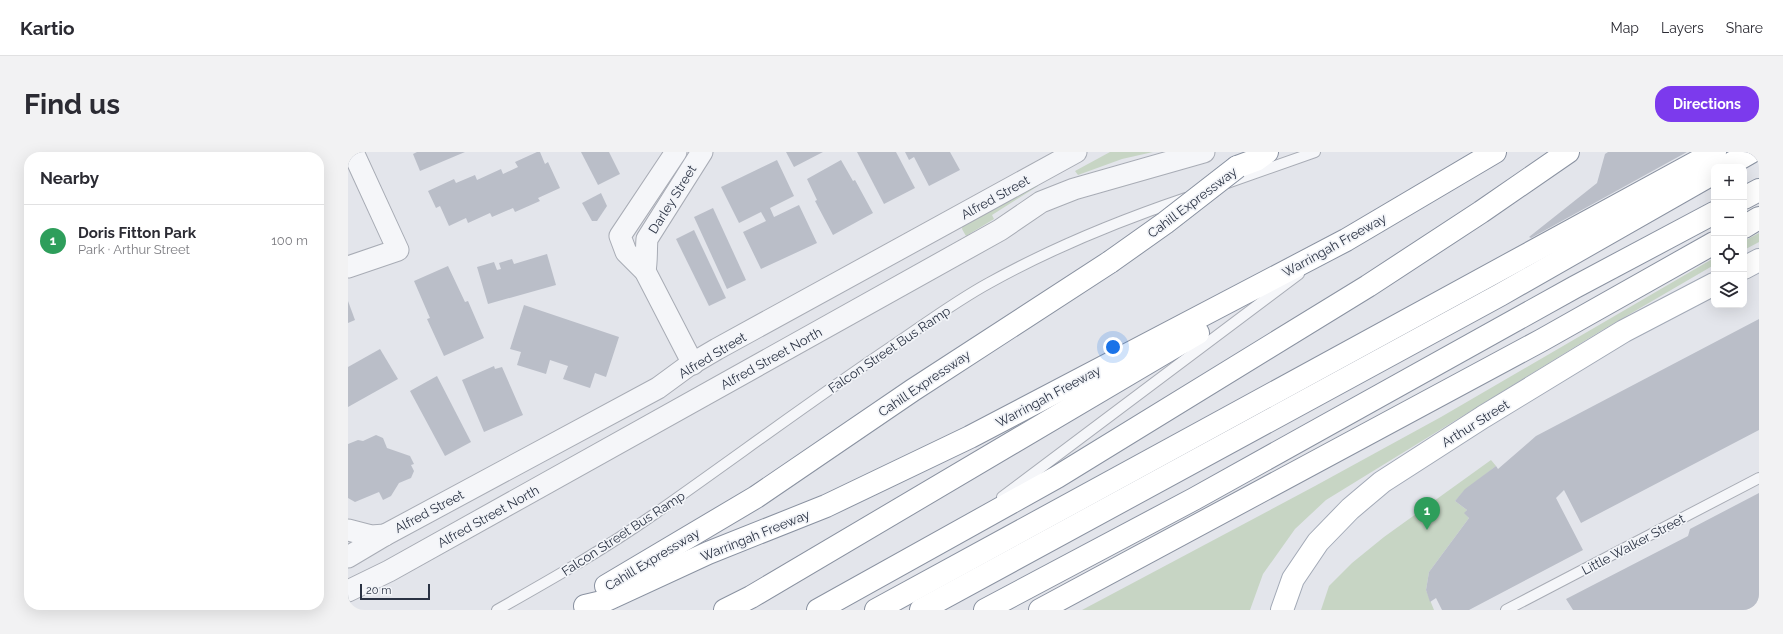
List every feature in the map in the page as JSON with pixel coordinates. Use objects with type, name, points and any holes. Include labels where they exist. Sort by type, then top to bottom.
[{"type":"main road","name":"Cahill Expressway","points":[[581,608],[597,592],[756,497],[913,390],[1110,262],[1166,222],[1239,159],[1256,160],[1267,152]]},
{"type":"main road","name":"Warringah Freeway","points":[[581,608],[602,602],[708,553],[826,506],[970,437],[1346,240],[1495,152]]},
{"type":"main road","name":"Warringah Freeway","points":[[818,610],[1057,477],[1274,344],[1481,212],[1568,152]]},
{"type":"main road","points":[[876,610],[1715,152]]},
{"type":"main road","points":[[1730,164],[1751,152]]},
{"type":"main road","points":[[921,610],[1500,295],[1711,175]]},
{"type":"main road","points":[[1747,196],[1759,190]]},
{"type":"main road","points":[[985,610],[1194,499],[1568,291],[1711,216]]},
{"type":"main road","points":[[1747,225],[1759,218]]},
{"type":"main road","points":[[724,610],[751,597],[1301,273],[1346,240]]},
{"type":"main road","points":[[1040,610],[1542,340],[1711,245]]},
{"type":"main road","points":[[1747,266],[1759,260]]},
{"type":"main road","name":"Arthur Street","points":[[1282,610],[1293,579],[1318,542],[1345,513],[1382,482],[1483,417],[1611,338],[1711,286]]},
{"type":"street","points":[[348,267],[398,250],[353,152]]},
{"type":"street","name":"Darley Street","points":[[676,152],[620,236],[626,252],[645,271],[693,364]]},
{"type":"street","name":"Darley Street","points":[[645,271],[648,258],[646,249],[647,239],[702,152]]},
{"type":"street","name":"Alfred Street","points":[[348,557],[385,535],[658,388],[693,364],[1076,152]]},
{"type":"street","name":"Alfred Street North","points":[[348,591],[389,571],[993,234],[1041,202],[1085,185],[1204,152]]},
{"type":"street","points":[[348,530],[371,536],[385,535]]},
{"type":"lane","name":"Falcon Street Bus Ramp","points":[[497,610],[577,565],[651,517],[842,379],[988,284],[1044,254],[1130,217],[1315,152]]},
{"type":"lane","name":"Warringah Freeway","points":[[947,538],[1301,273]]},
{"type":"lane","name":"Little Walker Street","points":[[1506,610],[1759,478]]},
{"type":"green space","points":[[1110,152],[1153,152],[1122,159],[1078,175],[1075,171]]},
{"type":"green space","points":[[1035,180],[1038,186],[992,215],[994,219],[966,236],[962,229],[963,222]]},
{"type":"green space","points":[[1759,233],[1759,242],[1747,248],[1747,239]]},
{"type":"green space","points":[[1711,260],[1711,267],[1599,332],[1326,500],[1295,529],[1263,574],[1250,610],[1082,610],[1315,486],[1441,417]]},
{"type":"green space","points":[[1491,460],[1496,466],[1464,491],[1455,501],[1467,510],[1465,513],[1469,518],[1429,572],[1426,590],[1434,610],[1321,610],[1329,586],[1352,563],[1384,537]]},
{"type":"building","points":[[417,152],[465,152],[420,171],[413,154]]},
{"type":"building","points":[[540,152],[545,164],[548,162],[560,188],[538,198],[540,201],[515,212],[513,208],[492,217],[490,213],[468,223],[466,218],[449,226],[440,206],[436,208],[428,191],[454,179],[456,183],[475,175],[477,180],[501,169],[503,174],[518,167],[515,162]]},
{"type":"building","points":[[581,152],[609,152],[620,174],[598,185]]},
{"type":"building","points":[[786,152],[823,152],[794,167]]},
{"type":"building","points":[[857,152],[896,152],[915,188],[884,204]]},
{"type":"building","points":[[905,152],[950,152],[960,170],[929,186],[914,157],[909,160]]},
{"type":"building","points":[[1608,152],[1687,152],[1531,238],[1529,237],[1597,183],[1605,154]]},
{"type":"building","points":[[777,160],[794,196],[770,208],[774,217],[799,205],[817,243],[761,269],[743,232],[766,221],[761,212],[739,223],[721,187]]},
{"type":"building","points":[[841,160],[853,181],[855,180],[873,213],[833,235],[815,201],[817,200],[807,179]]},
{"type":"building","points":[[601,193],[607,206],[597,221],[592,221],[582,203]]},
{"type":"building","points":[[713,208],[746,280],[727,289],[694,217]]},
{"type":"building","points":[[694,230],[726,298],[709,306],[676,239]]},
{"type":"building","points":[[547,254],[556,285],[488,304],[477,267],[494,262],[497,270],[501,269],[499,263],[512,259],[514,264]]},
{"type":"building","points":[[448,266],[465,302],[468,301],[484,338],[444,356],[427,319],[430,318],[414,281]]},
{"type":"building","points":[[348,301],[355,320],[348,323]]},
{"type":"building","points":[[524,305],[619,337],[606,377],[595,373],[590,388],[563,379],[568,366],[550,360],[546,374],[517,365],[521,352],[510,349]]},
{"type":"building","points":[[1759,319],[1759,430],[1581,523],[1564,490],[1556,498],[1583,550],[1469,610],[1442,610],[1436,598],[1430,602],[1426,590],[1429,572],[1469,518],[1464,513],[1467,510],[1455,501],[1465,489],[1496,466],[1498,469],[1536,436]]},
{"type":"building","points":[[380,349],[398,379],[348,407],[348,367]]},
{"type":"building","points":[[494,366],[495,369],[502,367],[523,415],[484,432],[462,380]]},
{"type":"building","points":[[437,376],[471,442],[445,456],[410,391]]},
{"type":"building","points":[[376,435],[383,438],[387,448],[410,456],[414,464],[411,465],[414,471],[411,478],[399,483],[391,496],[383,500],[379,492],[355,502],[348,498],[348,444],[358,440],[363,441]]},
{"type":"building","points":[[1759,493],[1759,610],[1573,610],[1566,599],[1688,536],[1690,529]]},
{"type":"place","name":"Doris Fitton Park","points":[[1427,530]]}]
